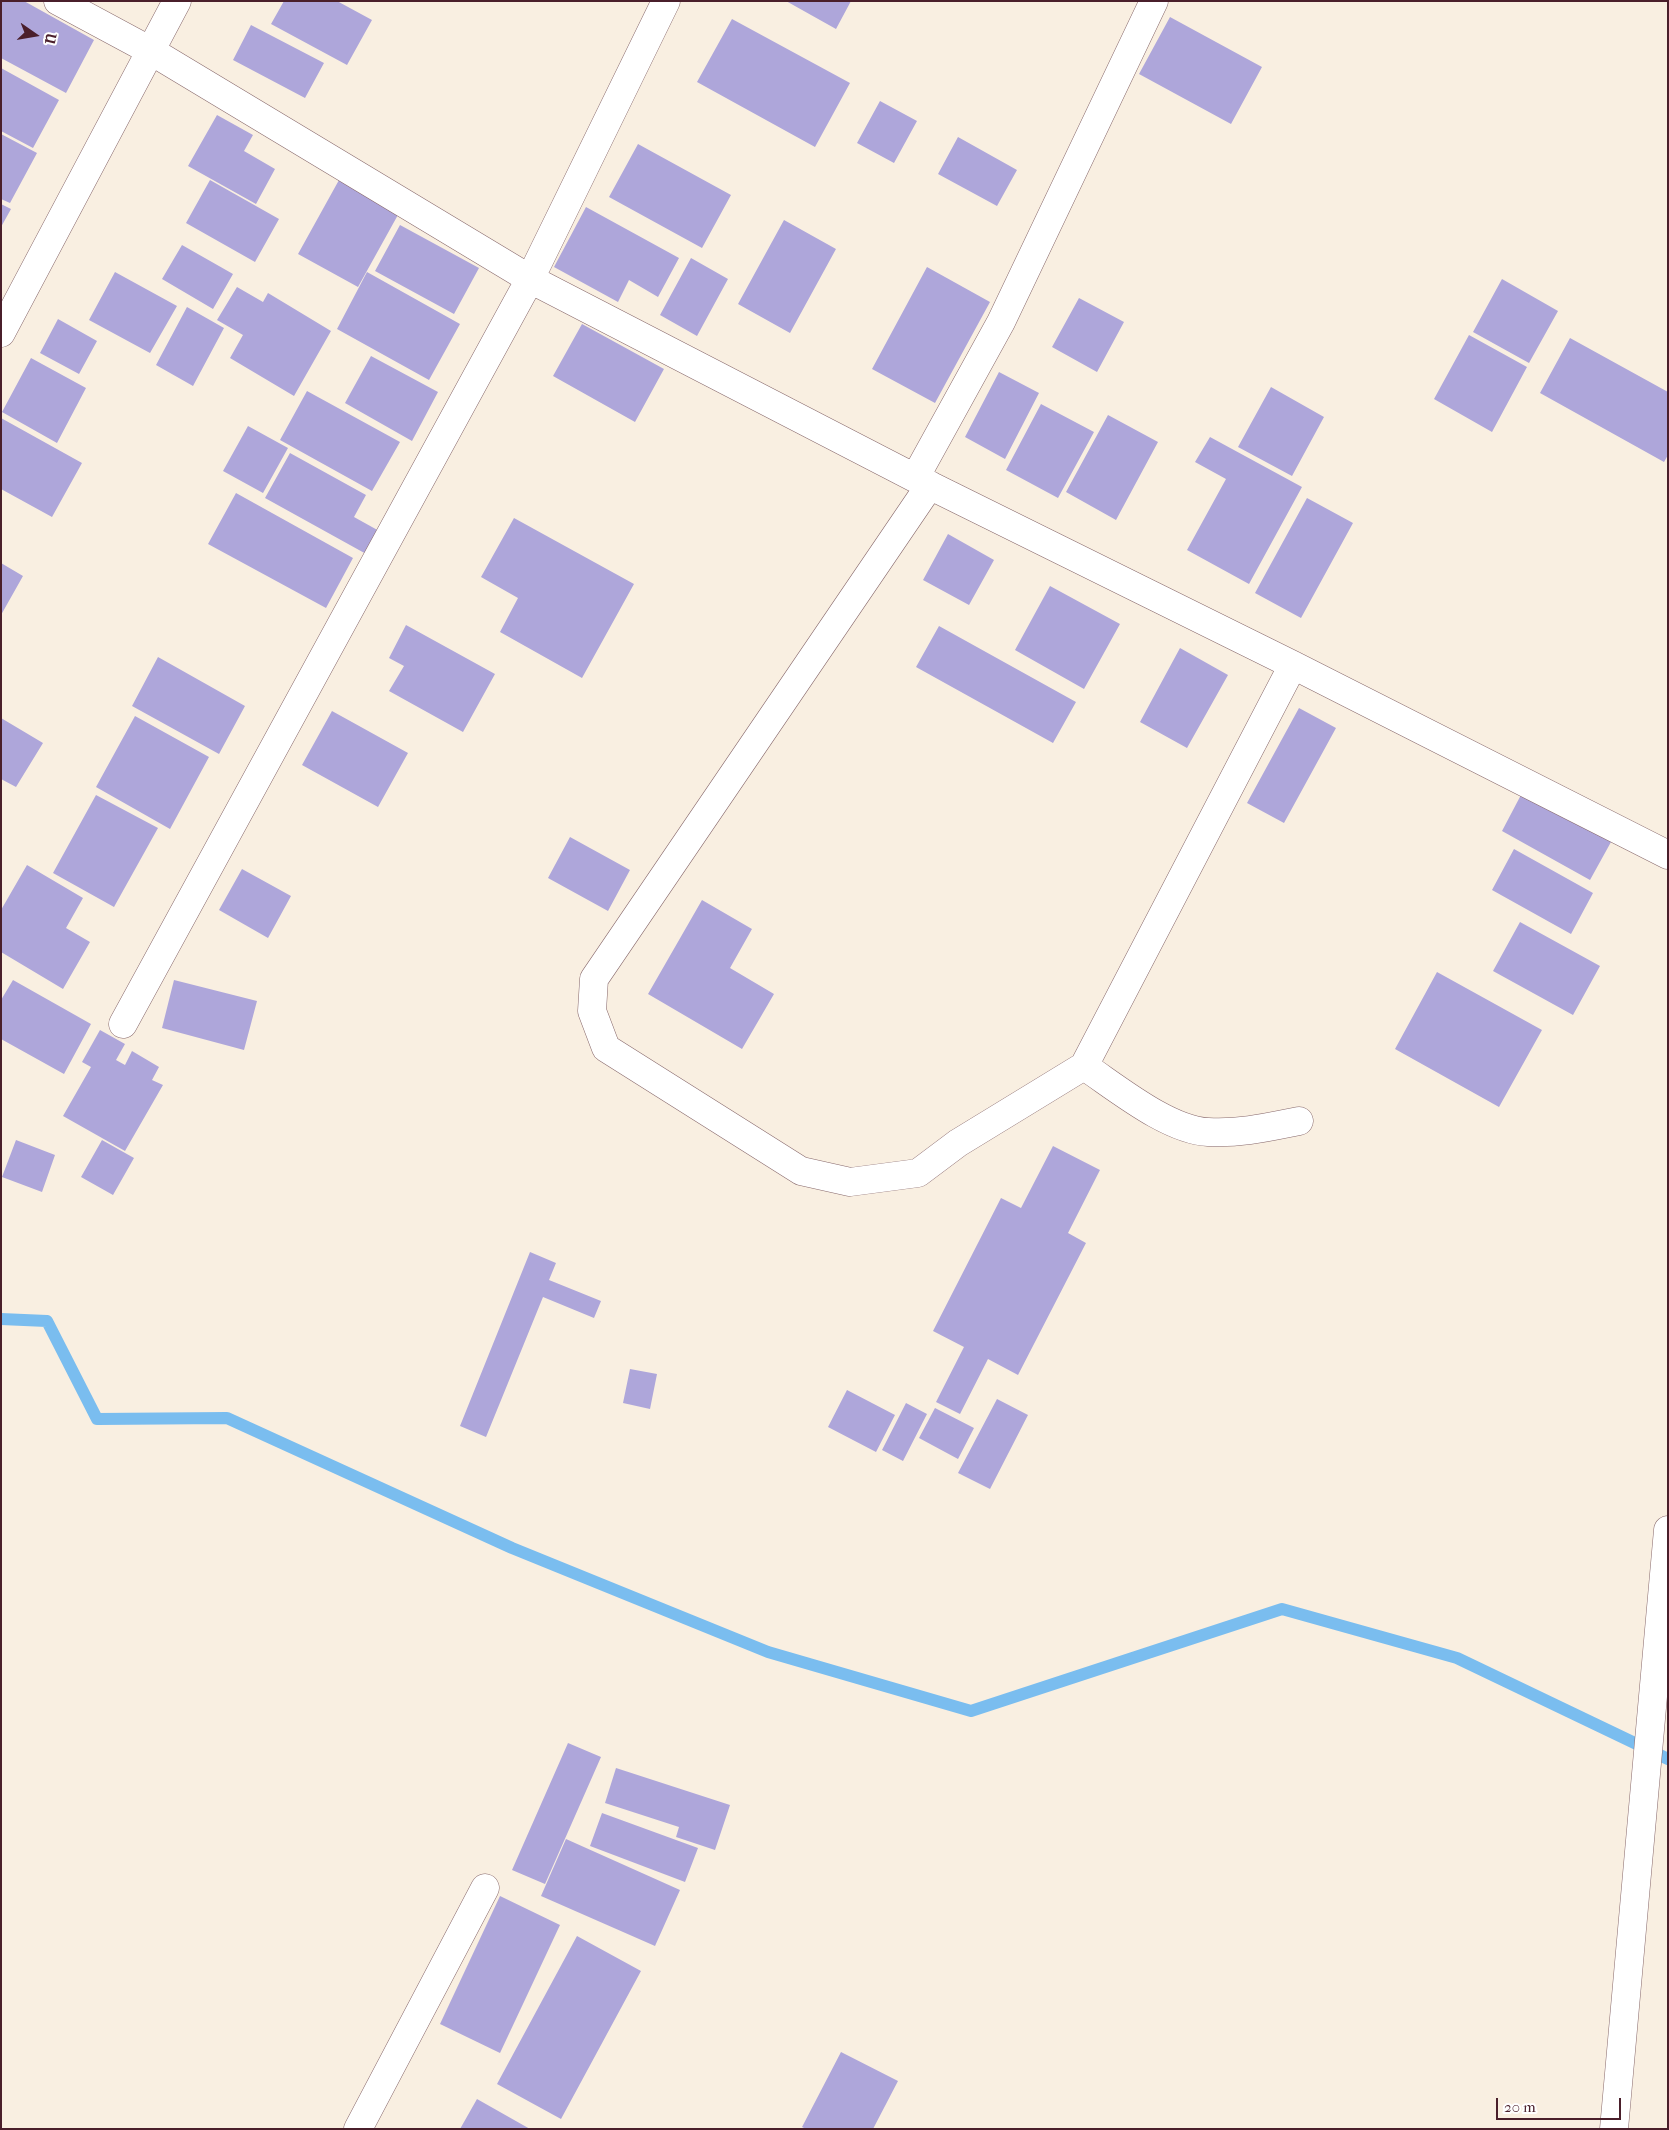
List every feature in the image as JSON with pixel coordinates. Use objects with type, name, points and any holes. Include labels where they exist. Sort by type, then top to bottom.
[{"type":"street","points":[[58,1],[151,51],[530,279],[923,482],[1293,665],[1668,854]]},
{"type":"street","points":[[1,333],[177,1]]},
{"type":"street","points":[[123,1024],[530,279],[666,1]]},
{"type":"street","points":[[1154,1],[1002,322],[923,482],[594,978],[592,1011],[606,1048],[801,1171],[850,1182],[918,1173],[958,1143],[1084,1066],[1293,665]]},
{"type":"street","points":[[1084,1066],[1166,1120],[1206,1132],[1241,1132],[1299,1121]]},
{"type":"street","points":[[1614,2129],[1668,1530]]},
{"type":"street","points":[[358,2129],[485,1888]]},
{"type":"building","points":[[1,1],[24,1],[94,40],[66,93],[1,58]]},
{"type":"building","points":[[284,1],[337,1],[372,20],[347,65],[271,24]]},
{"type":"building","points":[[786,1],[851,1],[836,29]]},
{"type":"building","points":[[1170,17],[1262,67],[1231,124],[1139,74]]},
{"type":"building","points":[[732,19],[850,83],[815,147],[697,82]]},
{"type":"building","points":[[251,25],[324,63],[305,98],[233,60]]},
{"type":"building","points":[[1,68],[59,100],[33,148],[1,131]]},
{"type":"building","points":[[880,101],[917,121],[894,163],[857,143]]},
{"type":"building","points":[[217,115],[253,135],[244,151],[275,169],[256,204],[188,166]]},
{"type":"building","points":[[1,134],[37,153],[10,203],[1,199]]},
{"type":"building","points":[[958,137],[1017,170],[997,206],[938,174]]},
{"type":"building","points":[[638,144],[731,195],[702,248],[609,197]]},
{"type":"building","points":[[210,180],[279,219],[255,262],[186,223]]},
{"type":"building","points":[[339,180],[399,213],[358,287],[298,254]]},
{"type":"building","points":[[1,204],[11,209],[1,227]]},
{"type":"building","points":[[586,207],[679,258],[658,297],[629,280],[618,302],[554,267]]},
{"type":"building","points":[[784,220],[836,249],[790,333],[738,304]]},
{"type":"building","points":[[400,225],[479,268],[454,314],[375,271]]},
{"type":"building","points":[[182,245],[233,274],[213,309],[162,279]]},
{"type":"building","points":[[691,258],[728,279],[697,336],[660,315]]},
{"type":"building","points":[[927,267],[990,302],[935,403],[872,369]]},
{"type":"building","points":[[115,272],[177,306],[150,353],[89,320]]},
{"type":"building","points":[[367,272],[460,324],[429,380],[337,329]]},
{"type":"building","points":[[1502,279],[1558,311],[1529,363],[1473,332]]},
{"type":"building","points":[[237,287],[263,302],[268,293],[331,331],[294,396],[230,358],[243,335],[217,320]]},
{"type":"building","points":[[1079,298],[1124,322],[1097,372],[1052,347]]},
{"type":"building","points":[[187,307],[224,328],[193,386],[156,365]]},
{"type":"building","points":[[58,319],[97,341],[79,374],[40,353]]},
{"type":"building","points":[[582,324],[664,369],[635,422],[553,376]]},
{"type":"building","points":[[1469,335],[1527,367],[1492,432],[1434,399]]},
{"type":"building","points":[[1570,338],[1668,392],[1668,455],[1664,462],[1540,393]]},
{"type":"building","points":[[371,356],[438,392],[412,441],[345,403]]},
{"type":"building","points":[[31,358],[86,388],[57,443],[2,412]]},
{"type":"building","points":[[999,372],[1039,393],[1005,459],[965,437]]},
{"type":"building","points":[[1271,387],[1324,417],[1292,476],[1238,447]]},
{"type":"building","points":[[307,391],[400,442],[372,491],[280,440]]},
{"type":"building","points":[[1041,404],[1094,432],[1058,498],[1006,470]]},
{"type":"building","points":[[1108,415],[1158,442],[1116,520],[1066,492]]},
{"type":"building","points":[[1,418],[82,463],[52,517],[1,489]]},
{"type":"building","points":[[248,426],[288,448],[263,493],[223,471]]},
{"type":"building","points":[[1210,437],[1302,487],[1249,584],[1187,550],[1226,479],[1195,462]]},
{"type":"building","points":[[290,453],[366,495],[354,517],[381,532],[368,555],[265,498]]},
{"type":"building","points":[[236,493],[353,558],[326,608],[208,544]]},
{"type":"building","points":[[1307,498],[1353,523],[1301,618],[1255,593]]},
{"type":"building","points":[[514,518],[634,584],[582,678],[500,632],[518,598],[481,577]]},
{"type":"building","points":[[948,534],[994,560],[969,605],[923,580]]},
{"type":"building","points":[[1,563],[23,576],[1,615]]},
{"type":"building","points":[[1050,586],[1120,624],[1084,689],[1015,650]]},
{"type":"building","points":[[406,625],[495,674],[463,732],[389,691],[404,666],[389,658]]},
{"type":"building","points":[[939,626],[1076,702],[1053,743],[916,667]]},
{"type":"building","points":[[1180,648],[1228,675],[1187,748],[1140,722]]},
{"type":"building","points":[[158,657],[245,706],[219,754],[132,706]]},
{"type":"building","points":[[1299,708],[1336,728],[1284,823],[1247,803]]},
{"type":"building","points":[[332,711],[408,753],[378,807],[302,765]]},
{"type":"building","points":[[135,716],[209,757],[170,829],[96,787]]},
{"type":"building","points":[[1,718],[43,743],[16,787],[1,779]]},
{"type":"building","points":[[1522,793],[1611,842],[1590,880],[1502,831]]},
{"type":"building","points":[[96,795],[158,828],[114,907],[53,873]]},
{"type":"building","points":[[570,837],[630,870],[608,911],[548,878]]},
{"type":"building","points":[[1514,849],[1593,893],[1571,934],[1492,890]]},
{"type":"building","points":[[27,865],[83,898],[66,928],[90,942],[63,989],[1,952],[1,910]]},
{"type":"building","points":[[242,869],[291,896],[268,938],[219,910]]},
{"type":"building","points":[[702,900],[752,929],[730,968],[774,994],[742,1049],[648,994]]},
{"type":"building","points":[[1520,922],[1600,966],[1573,1015],[1493,971]]},
{"type":"building","points":[[1437,972],[1542,1030],[1499,1107],[1395,1049]]},
{"type":"building","points":[[13,980],[91,1024],[64,1074],[1,1039],[1,1000]]},
{"type":"building","points":[[174,980],[257,1001],[244,1050],[162,1028]]},
{"type":"building","points":[[100,1030],[125,1044],[116,1060],[125,1065],[132,1051],[159,1067],[152,1080],[163,1085],[125,1151],[63,1116],[91,1067],[82,1062]]},
{"type":"building","points":[[16,1140],[55,1155],[42,1192],[2,1177]]},
{"type":"building","points":[[102,1140],[134,1158],[113,1195],[81,1177]]},
{"type":"building","points":[[1053,1146],[1100,1170],[1068,1233],[1086,1243],[1018,1375],[988,1359],[960,1414],[936,1402],[964,1347],[933,1331],[1001,1198],[1021,1208]]},
{"type":"building","points":[[530,1252],[556,1263],[549,1280],[601,1301],[594,1318],[543,1297],[486,1437],[460,1426]]},
{"type":"building","points":[[630,1369],[657,1374],[650,1409],[623,1403]]},
{"type":"building","points":[[847,1390],[895,1415],[876,1452],[828,1427]]},
{"type":"building","points":[[997,1399],[1028,1415],[990,1489],[958,1473]]},
{"type":"building","points":[[906,1403],[927,1414],[903,1461],[882,1450]]},
{"type":"building","points":[[935,1408],[974,1428],[958,1459],[919,1438]]},
{"type":"building","points":[[568,1743],[601,1757],[545,1884],[512,1870]]},
{"type":"building","points":[[616,1768],[730,1805],[715,1850],[676,1837],[679,1827],[605,1803]]},
{"type":"building","points":[[602,1813],[698,1848],[685,1882],[590,1846]]},
{"type":"building","points":[[566,1839],[680,1890],[655,1946],[541,1896]]},
{"type":"building","points":[[500,1896],[560,1925],[500,2053],[440,2024]]},
{"type":"building","points":[[577,1936],[641,1971],[561,2119],[497,2084]]},
{"type":"building","points":[[841,2052],[898,2081],[873,2129],[806,2129],[802,2127]]},
{"type":"building","points":[[477,2099],[530,2129],[460,2129]]},
{"type":"waterway","points":[[1,1319],[47,1321],[97,1419],[227,1418],[512,1548],[768,1652],[971,1711],[1282,1609],[1457,1658],[1668,1759]]}]
